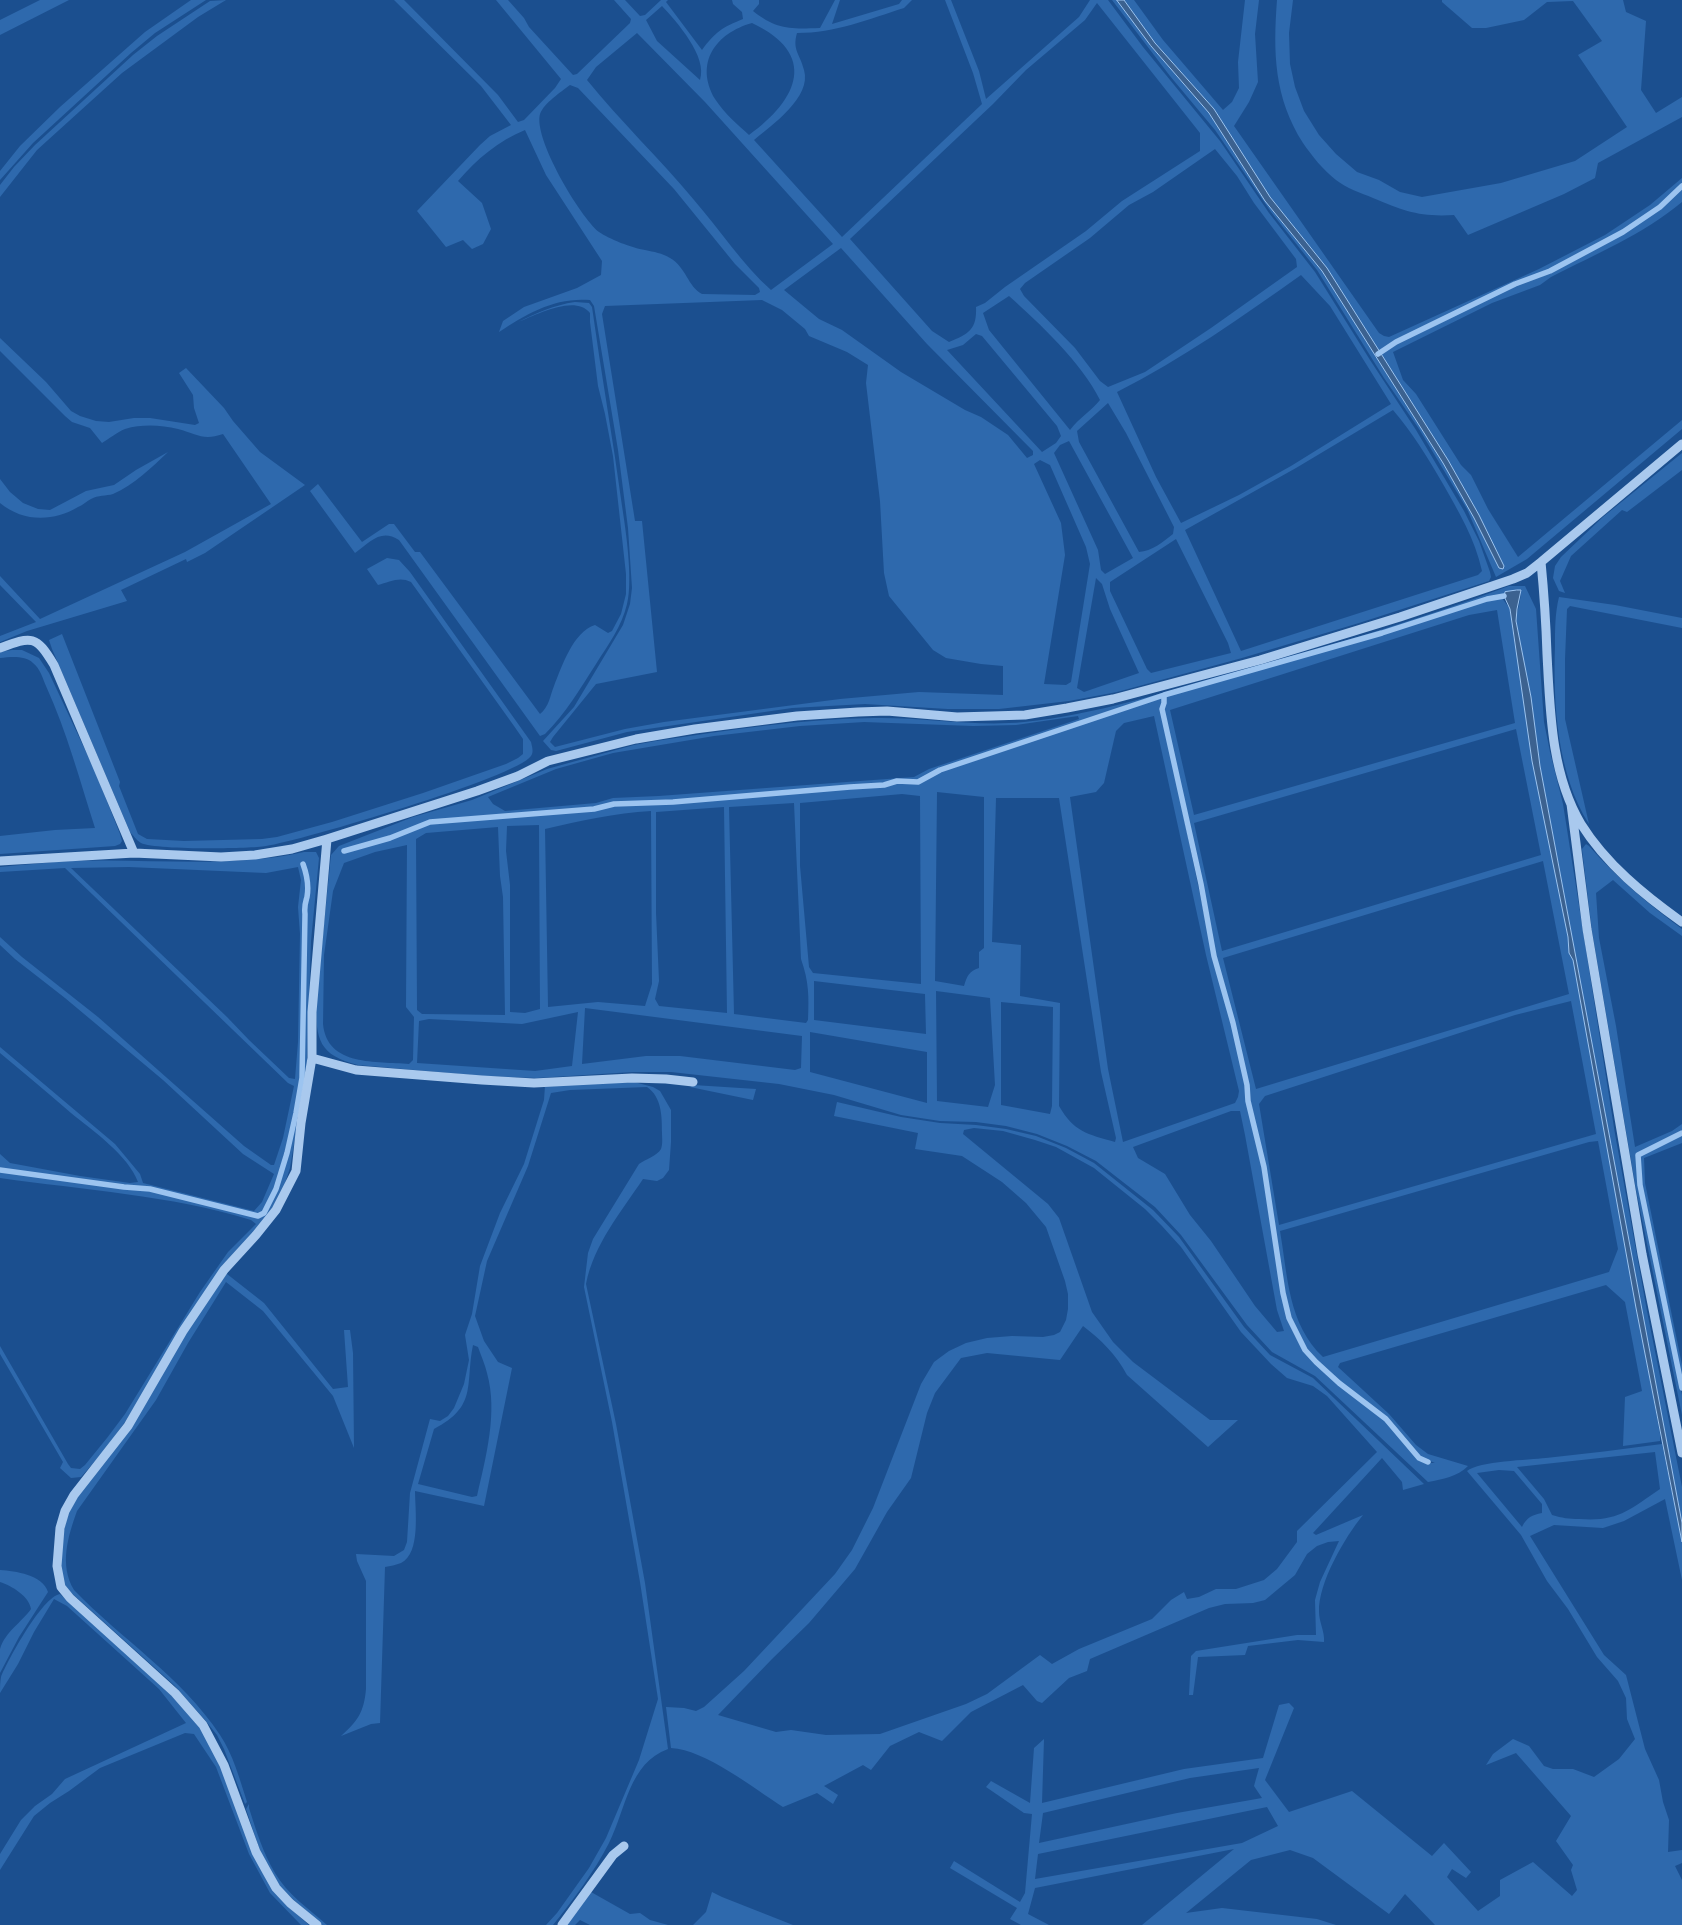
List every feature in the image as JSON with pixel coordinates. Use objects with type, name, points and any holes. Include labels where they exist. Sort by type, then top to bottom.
[{"type":"street","points":[[0,861],[134,853],[221,857],[255,855],[292,849],[327,839],[477,791],[518,776],[548,761],[636,739],[695,729],[806,716],[887,711],[957,716],[1025,715],[1113,699],[1260,660],[1400,618],[1527,573],[1682,444]]},
{"type":"street","points":[[1541,562],[1552,731],[1561,774],[1571,804],[1581,824],[1597,846],[1652,900],[1682,922]]},
{"type":"street","points":[[0,648],[22,640],[32,640],[43,646],[54,665],[134,853]]},
{"type":"street","points":[[1571,804],[1587,929],[1642,1254],[1682,1452]]},
{"type":"street","points":[[316,1925],[290,1903],[276,1888],[267,1872],[256,1852],[224,1765],[203,1724],[175,1693],[70,1598],[61,1587],[57,1566],[60,1528],[65,1511],[74,1495],[128,1426],[183,1331],[224,1270],[276,1210],[296,1170],[301,1123],[312,1058],[312,1012],[327,839]]},
{"type":"street","points":[[312,1058],[356,1070],[473,1080],[534,1083],[632,1078],[693,1082]]},
{"type":"street","points":[[562,1925],[613,1855],[624,1846]]},
{"type":"shaded area","points":[[40,0],[69,0],[0,35],[0,20]]},
{"type":"shaded area","points":[[191,0],[206,0],[155,33],[131,53],[33,143],[0,180],[0,171],[20,146],[60,107],[145,32]]},
{"type":"shaded area","points":[[226,0],[198,17],[122,73],[37,150],[0,197],[0,185],[14,167],[35,145],[133,55],[157,36],[210,1]]},
{"type":"shaded area","points":[[394,0],[404,0],[498,95],[518,122],[524,120],[555,88],[561,79],[496,0],[508,0],[524,18],[529,27],[573,75],[577,74],[630,23],[631,19],[614,0],[625,0],[640,16],[645,15],[661,0],[668,0],[666,2],[702,50],[720,31],[743,19],[742,12],[733,4],[732,0],[759,0],[759,4],[753,11],[777,25],[792,28],[820,28],[835,0],[840,0],[832,24],[899,4],[902,0],[912,0],[904,8],[852,25],[825,31],[797,33],[795,44],[804,70],[805,80],[802,90],[789,110],[754,140],[842,237],[982,104],[973,73],[945,0],[951,0],[979,71],[986,99],[1079,17],[1090,0],[1108,0],[1143,47],[1220,141],[1269,213],[1315,272],[1416,430],[1464,511],[1479,541],[1491,577],[1489,581],[1242,658],[1117,692],[1069,701],[999,709],[948,709],[865,704],[792,708],[627,732],[556,751],[551,750],[543,741],[574,707],[623,625],[630,604],[632,588],[628,528],[618,450],[594,306],[590,300],[565,301],[554,304],[531,313],[499,332],[503,321],[524,307],[577,288],[601,275],[602,261],[546,175],[525,130],[488,151],[458,181],[482,203],[491,229],[483,244],[472,249],[463,240],[446,247],[417,211],[480,145],[490,136],[511,125],[481,86]],"holes":[[[1097,3],[1200,133],[1200,151],[1122,201],[1086,231],[985,303],[976,307],[975,321],[970,330],[949,342],[932,331],[850,239],[993,104],[1026,70],[1085,20]],[[662,6],[690,40],[700,61],[700,80],[657,41],[646,20]],[[752,23],[773,35],[786,49],[793,63],[794,77],[789,92],[780,107],[749,135],[722,109],[709,86],[708,62],[712,51],[728,34]],[[637,33],[705,102],[833,244],[771,290],[741,258],[704,211],[587,80],[596,67]],[[570,85],[578,88],[674,189],[735,264],[759,288],[760,292],[755,295],[702,294],[693,287],[680,266],[670,258],[627,245],[599,232],[581,211],[570,194],[551,158],[544,140],[540,125],[540,114],[545,106]],[[1215,149],[1237,176],[1254,203],[1296,259],[1297,267],[1145,372],[1108,387],[1100,381],[1075,348],[1024,296],[1020,289],[1025,283],[1090,238],[1129,205],[1153,192]],[[841,248],[927,344],[1033,451],[1033,455],[1027,458],[1008,435],[981,417],[965,410],[901,372],[842,330],[819,319],[784,290]],[[1301,275],[1330,306],[1391,404],[1291,466],[1239,495],[1181,523],[1156,477],[1117,392],[1165,366],[1234,322]],[[1009,296],[1071,358],[1100,400],[1070,430],[989,330],[983,313]],[[762,300],[782,310],[805,329],[809,336],[847,352],[868,365],[866,383],[880,501],[884,573],[889,596],[933,650],[946,658],[1003,666],[1003,695],[919,692],[840,699],[664,722],[625,729],[555,747],[550,742],[553,737],[596,684],[657,672],[642,521],[635,521],[602,314],[605,306]],[[976,334],[982,336],[1057,426],[1061,436],[1056,443],[1042,452],[947,350],[963,345]],[[1108,403],[1126,433],[1174,527],[1173,534],[1161,543],[1153,548],[1139,552],[1079,442],[1077,431]],[[1393,410],[1420,446],[1455,505],[1471,537],[1482,571],[1478,575],[1241,651],[1185,530],[1296,468]],[[1069,441],[1133,558],[1105,574],[1101,570],[1098,550],[1054,453],[1060,445]],[[1040,460],[1050,465],[1086,547],[1090,564],[1071,682],[1066,685],[1044,684],[1065,555],[1061,523],[1034,464]],[[1176,539],[1228,643],[1231,653],[1151,673],[1147,669],[1110,591],[1110,582]],[[1096,578],[1102,584],[1110,609],[1139,673],[1084,692],[1077,688]]]},
{"type":"shaded area","points":[[1112,0],[1117,0],[1151,46],[1209,113],[1265,201],[1322,271],[1443,463],[1499,568],[1504,566],[1479,515],[1448,460],[1381,354],[1386,350],[1515,285],[1541,277],[1624,233],[1661,207],[1682,188],[1682,202],[1635,234],[1551,277],[1540,285],[1492,303],[1393,352],[1403,380],[1416,394],[1461,465],[1471,475],[1488,509],[1518,557],[1682,420],[1682,429],[1527,559],[1496,577],[1467,509],[1419,429],[1384,378],[1317,270],[1271,212],[1215,130],[1170,76]]},
{"type":"shaded area","points":[[1117,0],[1124,0],[1155,43],[1214,109],[1270,197],[1327,268],[1448,460],[1479,515],[1504,566],[1503,569],[1499,568],[1443,463],[1322,271],[1265,201],[1209,113],[1151,46]]},
{"type":"shaded area","points":[[1124,0],[1134,0],[1163,40],[1223,110],[1232,102],[1239,88],[1238,62],[1245,0],[1259,0],[1255,34],[1258,82],[1249,102],[1234,126],[1379,333],[1384,336],[1389,337],[1539,269],[1605,235],[1650,205],[1682,178],[1682,184],[1659,205],[1622,231],[1549,270],[1514,283],[1395,340],[1379,351],[1327,268],[1270,197],[1214,109],[1155,43]]},
{"type":"shaded area","points":[[1277,0],[1293,0],[1289,33],[1290,64],[1295,87],[1304,111],[1319,135],[1336,154],[1357,172],[1379,180],[1400,192],[1422,197],[1501,183],[1575,161],[1627,127],[1578,55],[1602,41],[1573,1],[1547,2],[1524,20],[1486,28],[1472,28],[1442,0],[1623,0],[1626,12],[1646,21],[1641,90],[1656,113],[1682,97],[1682,117],[1598,163],[1595,178],[1564,194],[1468,235],[1454,215],[1431,215],[1412,212],[1359,192],[1336,180],[1314,158],[1293,126],[1281,92],[1275,38]]},
{"type":"shaded area","points":[[575,302],[589,303],[592,307],[625,529],[629,569],[629,594],[622,620],[610,642],[566,709],[553,726],[540,736],[399,540],[387,535],[381,536],[355,553],[310,491],[318,484],[362,542],[389,524],[394,524],[415,552],[420,552],[540,714],[547,705],[574,642],[587,629],[595,625],[608,633],[612,631],[621,614],[626,594],[626,574],[613,456],[598,386],[590,313],[575,305],[565,306],[545,311],[518,322],[553,307]]},
{"type":"shaded area","points":[[0,338],[46,382],[71,411],[96,421],[109,422],[134,418],[150,418],[195,425],[199,423],[194,408],[193,395],[179,373],[186,368],[224,408],[260,452],[305,485],[205,553],[187,562],[186,559],[121,590],[127,601],[27,631],[0,642],[0,636],[36,622],[0,585],[0,576],[40,619],[185,552],[271,504],[223,434],[205,437],[178,429],[158,426],[131,427],[102,443],[90,428],[72,422],[65,416],[0,351]]},
{"type":"shaded area","points":[[168,452],[128,486],[113,494],[89,500],[68,512],[48,517],[28,517],[18,514],[0,503],[0,479],[10,492],[23,503],[38,509],[50,510],[86,491],[114,485]]},
{"type":"shaded area","points":[[1682,453],[1682,470],[1627,512],[1622,510],[1571,556],[1560,581],[1565,593],[1559,591],[1553,578],[1555,566],[1561,557],[1603,517]]},
{"type":"shaded area","points":[[387,558],[399,560],[410,572],[531,742],[533,751],[531,756],[517,766],[450,792],[361,821],[287,842],[256,847],[222,848],[164,847],[141,843],[130,832],[52,649],[49,640],[62,634],[120,782],[119,786],[138,834],[147,839],[184,841],[277,837],[332,822],[423,793],[506,764],[523,754],[523,739],[411,582],[399,580],[378,585],[367,569]]},
{"type":"shaded area","points":[[1509,586],[1525,586],[1536,609],[1544,722],[1563,804],[1615,1134],[1647,1311],[1682,1487],[1682,1523],[1540,766],[1531,697],[1516,621],[1521,590],[1505,592],[1504,595],[1487,598],[1381,632],[1163,694],[940,769],[918,780],[897,780],[884,783],[614,803],[594,808],[429,820],[409,829],[342,852],[367,846],[430,823],[594,810],[614,806],[884,786],[897,783],[918,783],[941,771],[1163,697],[1161,709],[1213,956],[1232,1023],[1246,1085],[1246,1101],[1262,1167],[1281,1293],[1287,1318],[1304,1350],[1326,1374],[1386,1420],[1419,1459],[1427,1463],[1435,1463],[1420,1457],[1387,1418],[1340,1382],[1317,1361],[1306,1349],[1290,1317],[1284,1292],[1265,1166],[1249,1101],[1249,1085],[1216,956],[1164,709],[1166,703],[1165,696],[1502,598],[1510,609],[1568,937],[1569,953],[1573,960],[1660,1441],[1623,1446],[1625,1397],[1642,1391],[1625,1302],[1606,1285],[1340,1363],[1338,1367],[1389,1414],[1416,1445],[1428,1454],[1468,1466],[1464,1470],[1444,1479],[1428,1482],[1315,1376],[1272,1352],[1247,1325],[1181,1235],[1155,1207],[1096,1161],[1067,1146],[1037,1134],[1006,1126],[976,1122],[940,1121],[901,1115],[834,1095],[779,1084],[671,1072],[633,1072],[537,1078],[483,1076],[358,1065],[335,1056],[322,1044],[317,1027],[316,1003],[331,855],[339,846],[413,817],[472,800],[547,769],[634,745],[656,741],[737,729],[819,720],[893,718],[968,723],[1005,723],[1051,719],[1077,714],[1155,695],[1303,653],[1407,622]],"holes":[[[1497,610],[1515,723],[1194,815],[1170,710],[1469,615]],[[1078,716],[1079,719],[929,769],[914,777],[613,798],[596,803],[505,811],[493,804],[488,797],[556,769],[613,753],[714,736],[800,726],[864,722],[973,726],[1016,725]],[[1154,716],[1206,955],[1239,1091],[1235,1103],[1123,1142],[1108,1069],[1070,797],[1096,792],[1104,783],[1116,731],[1124,723]],[[1516,729],[1541,855],[1222,951],[1194,823]],[[937,792],[984,797],[984,948],[979,952],[979,968],[971,972],[964,986],[935,981]],[[902,794],[920,796],[921,984],[813,973],[809,967],[800,866],[800,803]],[[996,798],[1059,798],[1101,1072],[1116,1138],[1115,1142],[1082,1131],[1070,1121],[1059,1106],[1060,1003],[1020,996],[1021,945],[992,942]],[[794,803],[801,959],[808,989],[808,1020],[806,1023],[734,1014],[729,807]],[[724,807],[727,1013],[659,1006],[655,999],[659,981],[656,913],[656,812]],[[651,811],[652,984],[645,1006],[598,1002],[548,1007],[545,829],[611,815]],[[539,825],[540,1009],[525,1013],[510,1012],[510,885],[506,851],[507,826]],[[498,827],[503,897],[505,1015],[422,1014],[417,1010],[416,839],[426,833]],[[407,845],[406,1007],[414,1017],[413,1060],[409,1064],[356,1059],[344,1055],[334,1048],[327,1038],[323,1024],[324,955],[333,891],[344,863],[375,852]],[[1543,861],[1569,994],[1256,1089],[1223,958]],[[814,981],[925,994],[926,1034],[814,1020]],[[936,991],[990,998],[995,1085],[988,1107],[937,1101]],[[1571,1001],[1596,1134],[1279,1225],[1259,1104],[1265,1096],[1515,1015]],[[1001,1002],[1053,1007],[1052,1106],[1050,1114],[1001,1105]],[[585,1008],[802,1036],[801,1068],[795,1070],[680,1056],[646,1056],[582,1064]],[[578,1012],[572,1066],[535,1071],[417,1063],[419,1021],[429,1019],[522,1024]],[[810,1032],[927,1052],[927,1103],[810,1072]],[[1231,1111],[1240,1111],[1277,1310],[1284,1331],[1277,1332],[1255,1306],[1211,1241],[1190,1215],[1165,1174],[1138,1158],[1133,1147]],[[1598,1141],[1618,1249],[1609,1272],[1323,1357],[1311,1344],[1303,1330],[1296,1315],[1288,1282],[1280,1231]]]},
{"type":"shaded area","points":[[1521,590],[1516,621],[1531,697],[1540,766],[1682,1523],[1682,1542],[1636,1308],[1573,960],[1569,953],[1568,937],[1532,761],[1510,609],[1504,596],[1505,592]]},
{"type":"shaded area","points":[[1559,597],[1615,605],[1682,618],[1682,628],[1570,606],[1567,609],[1565,719],[1589,824],[1578,804],[1570,783],[1559,738],[1556,714],[1555,668],[1556,622]]},
{"type":"shaded area","points":[[22,650],[39,658],[49,673],[95,771],[120,834],[122,841],[120,844],[115,846],[0,854],[0,836],[95,828],[67,739],[41,674],[30,660],[17,657],[0,658],[0,652]]},
{"type":"shaded area","points":[[1586,844],[1633,890],[1682,929],[1682,936],[1650,913],[1613,880],[1596,893],[1599,938],[1616,1026],[1635,1147],[1672,1131],[1682,1124],[1682,1131],[1636,1155],[1639,1185],[1682,1395],[1682,1415],[1636,1190],[1592,931],[1582,849]]},
{"type":"shaded area","points":[[316,852],[319,858],[311,941],[307,1061],[290,1168],[284,1186],[271,1211],[147,1387],[125,1422],[103,1452],[81,1477],[71,1478],[60,1468],[63,1462],[0,1354],[0,1346],[68,1464],[71,1468],[80,1469],[125,1414],[200,1292],[228,1252],[256,1224],[251,1220],[220,1212],[158,1199],[0,1178],[0,1171],[124,1189],[150,1190],[246,1215],[258,1217],[265,1214],[278,1189],[298,1113],[303,1078],[306,907],[309,880],[304,863],[302,864],[306,889],[300,1078],[295,1113],[275,1188],[263,1212],[258,1214],[150,1188],[0,1169],[0,1154],[10,1163],[80,1176],[130,1183],[138,1182],[133,1172],[118,1153],[0,1053],[0,1047],[115,1144],[140,1174],[143,1183],[254,1211],[262,1202],[274,1174],[243,1154],[163,1080],[15,959],[0,945],[0,937],[22,957],[98,1017],[244,1146],[271,1165],[274,1165],[283,1138],[294,1086],[288,1083],[65,868],[0,872],[0,867],[72,861],[218,862]],"holes":[[[129,867],[266,873],[298,867],[301,880],[298,907],[300,934],[298,1042],[295,1079],[289,1078],[71,868]]]},
{"type":"shaded area","points":[[634,1082],[660,1091],[671,1110],[669,1170],[663,1178],[657,1181],[643,1179],[617,1216],[602,1242],[595,1255],[586,1284],[616,1424],[645,1583],[668,1749],[655,1756],[637,1776],[630,1788],[615,1830],[603,1854],[553,1925],[546,1925],[557,1913],[589,1868],[606,1838],[639,1760],[658,1699],[612,1422],[584,1287],[588,1253],[593,1239],[639,1164],[657,1154],[662,1147],[660,1108],[656,1096],[647,1087],[570,1090],[551,1093],[528,1166],[487,1261],[475,1316],[484,1341],[498,1362],[512,1368],[484,1506],[415,1491],[416,1530],[412,1550],[401,1563],[385,1567],[380,1723],[371,1724],[341,1736],[359,1716],[364,1704],[366,1689],[366,1581],[356,1554],[394,1556],[404,1550],[407,1542],[410,1493],[430,1419],[440,1421],[448,1416],[454,1408],[464,1384],[469,1360],[465,1335],[472,1314],[480,1266],[500,1213],[524,1164],[544,1100],[545,1086]],"holes":[[[473,1345],[478,1347],[490,1388],[491,1419],[487,1450],[477,1496],[472,1497],[418,1484],[434,1429],[458,1412],[464,1403],[469,1383]]]},
{"type":"shaded area","points":[[693,1085],[756,1089],[753,1100],[690,1087]]},
{"type":"shaded area","points":[[837,1102],[901,1117],[940,1123],[1006,1129],[1036,1136],[1066,1148],[1094,1163],[1153,1210],[1179,1237],[1244,1327],[1270,1355],[1313,1378],[1424,1484],[1403,1490],[1402,1482],[1382,1458],[1313,1533],[1316,1535],[1363,1515],[1348,1535],[1334,1561],[1323,1588],[1319,1612],[1324,1642],[1298,1640],[1248,1646],[1245,1655],[1198,1657],[1193,1695],[1189,1695],[1191,1656],[1196,1651],[1297,1635],[1316,1635],[1315,1600],[1320,1582],[1339,1541],[1317,1546],[1307,1554],[1295,1575],[1265,1600],[1253,1603],[1225,1604],[1209,1608],[1090,1659],[1087,1671],[1069,1678],[1042,1703],[1037,1701],[1023,1685],[971,1712],[942,1741],[919,1732],[890,1746],[871,1770],[863,1765],[824,1786],[838,1795],[833,1804],[817,1793],[783,1807],[729,1771],[699,1755],[671,1748],[666,1707],[696,1711],[704,1707],[744,1671],[835,1574],[852,1550],[873,1508],[921,1384],[934,1362],[949,1351],[966,1343],[987,1338],[1012,1336],[1043,1337],[1054,1335],[1060,1332],[1066,1320],[1068,1294],[1065,1281],[1046,1227],[1026,1203],[1002,1182],[962,1156],[915,1149],[918,1133],[834,1116]],"holes":[[[974,1128],[1003,1131],[1056,1147],[1094,1168],[1145,1209],[1181,1247],[1241,1332],[1271,1364],[1287,1378],[1313,1386],[1327,1396],[1377,1452],[1297,1531],[1297,1542],[1277,1569],[1264,1580],[1236,1589],[1216,1589],[1199,1597],[1187,1599],[1184,1592],[1171,1600],[1152,1619],[1079,1649],[1052,1664],[1040,1655],[987,1694],[966,1704],[880,1734],[826,1735],[791,1730],[776,1732],[718,1715],[809,1623],[855,1569],[887,1512],[911,1478],[927,1413],[935,1393],[961,1358],[987,1353],[1060,1360],[1083,1326],[1108,1348],[1127,1375],[1208,1447],[1238,1420],[1210,1420],[1133,1362],[1113,1342],[1092,1312],[1059,1218],[1048,1204],[963,1134],[964,1130]]]},
{"type":"shaded area","points":[[1682,1135],[1682,1143],[1644,1158],[1645,1183],[1682,1365],[1682,1383],[1641,1184],[1639,1156]]},
{"type":"shaded area","points":[[227,1274],[264,1303],[333,1389],[348,1387],[344,1330],[350,1330],[353,1353],[354,1448],[333,1396],[263,1311],[226,1282],[188,1343],[156,1400],[77,1511],[68,1540],[66,1561],[69,1580],[74,1590],[169,1677],[205,1714],[229,1750],[247,1802],[245,1804],[217,1735],[174,1685],[67,1589],[63,1580],[60,1560],[70,1508],[222,1277]]},
{"type":"shaded area","points":[[1662,1444],[1682,1542],[1682,1580],[1665,1499],[1624,1521],[1603,1528],[1554,1525],[1530,1536],[1604,1655],[1626,1675],[1645,1749],[1659,1780],[1669,1820],[1668,1852],[1682,1850],[1682,1863],[1675,1866],[1682,1880],[1682,1925],[1435,1925],[1405,1894],[1389,1914],[1313,1858],[1290,1850],[1251,1860],[1186,1913],[1222,1908],[1317,1919],[1336,1925],[1142,1925],[1234,1849],[1035,1888],[1028,1914],[1049,1925],[1021,1925],[1010,1919],[1017,1908],[950,1868],[954,1861],[1020,1902],[1025,1893],[1032,1814],[1024,1813],[986,1787],[991,1781],[1030,1803],[1034,1748],[1044,1739],[1042,1803],[1184,1769],[1263,1758],[1279,1705],[1289,1703],[1294,1708],[1265,1780],[1289,1812],[1352,1791],[1432,1856],[1444,1843],[1471,1872],[1466,1878],[1452,1869],[1447,1877],[1478,1911],[1500,1896],[1500,1880],[1533,1862],[1572,1896],[1577,1890],[1571,1870],[1573,1865],[1556,1841],[1571,1816],[1516,1753],[1486,1765],[1493,1754],[1513,1739],[1529,1746],[1544,1766],[1553,1769],[1573,1769],[1594,1777],[1619,1759],[1635,1739],[1627,1719],[1626,1698],[1618,1681],[1597,1657],[1568,1609],[1547,1581],[1521,1535],[1467,1471],[1493,1463]],"holes":[[[1655,1452],[1660,1489],[1631,1509],[1614,1516],[1604,1519],[1566,1518],[1552,1515],[1544,1499],[1517,1467]],[[1499,1470],[1514,1471],[1542,1504],[1542,1513],[1530,1517],[1522,1527],[1477,1473]],[[1259,1768],[1254,1786],[1262,1798],[1177,1813],[1039,1843],[1043,1813],[1190,1778]],[[1267,1807],[1278,1826],[1242,1843],[1035,1879],[1038,1854]]]},
{"type":"shaded area","points":[[0,1570],[13,1571],[35,1578],[45,1586],[48,1592],[19,1637],[0,1673],[0,1649],[2,1643],[31,1609],[27,1600],[15,1589],[0,1582]]},
{"type":"shaded area","points":[[60,1594],[162,1685],[201,1728],[212,1745],[246,1833],[285,1904],[309,1925],[301,1925],[270,1893],[249,1854],[216,1767],[194,1734],[185,1733],[100,1768],[50,1803],[34,1816],[0,1870],[0,1854],[21,1820],[35,1806],[52,1794],[65,1779],[186,1723],[159,1689],[67,1606],[54,1599],[0,1693],[1,1677],[26,1630],[44,1606]]},
{"type":"shaded area","points":[[249,1804],[260,1841],[280,1881],[327,1925],[322,1925],[286,1893],[269,1870],[246,1809]]},
{"type":"shaded area","points":[[591,1892],[630,1914],[640,1913],[650,1920],[668,1925],[590,1925],[580,1920],[575,1925],[567,1925]]},
{"type":"shaded area","points":[[712,1892],[793,1925],[693,1925],[706,1912]]},
{"type":"waterway","points":[[1378,354],[1396,342],[1515,284],[1550,271],[1623,232],[1660,207],[1682,186]]},
{"type":"waterway","points":[[344,851],[390,838],[430,822],[594,809],[614,804],[673,802],[884,785],[897,781],[918,782],[940,770],[1164,695],[1382,633],[1487,599],[1504,596]]},
{"type":"waterway","points":[[1164,695],[1162,709],[1201,884],[1214,956],[1233,1023],[1247,1085],[1248,1101],[1264,1167],[1283,1293],[1289,1318],[1305,1350],[1316,1362],[1339,1383],[1386,1419],[1419,1458],[1428,1462]]},
{"type":"waterway","points":[[0,1170],[150,1189],[258,1216],[264,1213],[276,1189],[287,1153],[302,1078],[305,907],[308,889],[307,876],[303,864]]},
{"type":"waterway","points":[[1682,1133],[1638,1155],[1640,1185],[1682,1388]]}]
